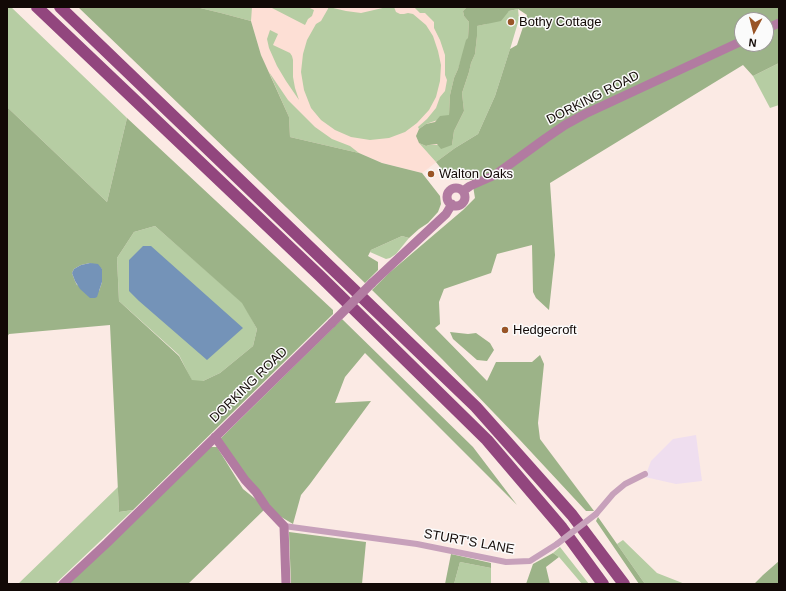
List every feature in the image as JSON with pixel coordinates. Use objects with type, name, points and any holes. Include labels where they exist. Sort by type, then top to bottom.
[{"type":"highway","points":[[37,7],[314,271],[487,440],[562,528],[603,584]]},
{"type":"highway","points":[[60,7],[476,407],[572,514],[624,584]]},
{"type":"main road","name":"DORKING ROAD","points":[[463,192],[470,186],[495,175],[565,125],[585,114],[734,44]]},
{"type":"main road","points":[[453,188],[461,189],[463,192],[465,199],[463,203],[459,205],[455,206],[447,199],[448,193],[453,188]]},
{"type":"main road","name":"DORKING ROAD","points":[[63,584],[113,538],[372,283],[446,214],[452,204]]},
{"type":"main road","points":[[215,437],[266,508],[284,526],[286,584]]},
{"type":"street","name":"STURT'S LANE","points":[[284,526],[417,544],[506,562],[530,561],[557,544],[596,514],[613,494],[625,484],[645,474]]},
{"type":"shaded area","points":[[196,7],[489,7],[455,148],[422,173],[382,163],[359,153],[290,137],[261,55],[251,21]]},
{"type":"shaded area","points":[[696,435],[702,481],[676,484],[645,477],[651,461],[673,439]]},
{"type":"green space","points":[[7,7],[11,7],[127,118],[107,202],[7,107]]},
{"type":"green space","points":[[78,7],[196,7],[251,21],[261,55],[289,117],[290,137],[359,153],[382,163],[422,173],[440,196],[441,204],[438,212],[428,223],[409,238],[402,236],[371,250],[368,256],[378,262],[378,270],[365,283]]},
{"type":"green space","points":[[196,7],[252,7],[251,21],[221,13]]},
{"type":"green space","points":[[270,7],[308,7],[314,10],[312,16],[308,19],[305,25]]},
{"type":"green space","points":[[329,7],[361,13],[387,7],[394,7],[396,12],[400,14],[413,14],[426,25],[433,36],[441,65],[440,81],[436,97],[429,110],[417,123],[405,132],[389,138],[370,140],[351,137],[335,130],[321,120],[311,108],[304,90],[301,72],[303,54],[307,40],[316,24],[321,21]]},
{"type":"green space","points":[[414,7],[467,7],[463,11],[464,16],[469,22],[468,39],[454,78],[450,95],[449,116],[426,124],[419,129],[418,127],[436,108],[440,97],[445,91],[447,80],[445,75],[445,55],[434,28],[434,22],[425,13],[420,13]]},
{"type":"green space","points":[[467,7],[779,7],[779,63],[753,76],[743,65],[550,183],[555,255],[549,310],[536,298],[533,292],[532,245],[497,254],[491,273],[444,289],[439,302],[440,324],[435,328],[487,381],[496,362],[532,362],[540,355],[544,364],[538,423],[540,439],[594,511],[586,511],[442,359],[372,290],[389,273],[475,198],[472,180],[449,179],[436,162],[478,134],[495,96],[510,49],[517,45],[527,15],[518,9],[509,11],[501,21],[477,26],[475,54],[462,93],[464,111],[454,131],[452,145],[441,149],[437,144],[426,146],[419,143],[416,136],[419,129],[426,124],[435,122],[440,116],[449,115],[450,95],[454,78],[466,40],[468,38],[469,22],[464,16],[463,11]]},
{"type":"green space","points":[[518,9],[519,19],[495,96],[478,134],[436,162],[419,143],[426,146],[452,145],[454,131],[464,111],[462,93],[475,54],[477,26],[486,24],[509,11]]},
{"type":"green space","points":[[270,30],[278,34],[273,45],[290,53],[292,56],[293,77],[299,100],[277,66],[269,48],[267,39]]},
{"type":"green space","points":[[779,63],[779,105],[770,108],[753,76]]},
{"type":"green space","points":[[269,72],[288,100],[315,127],[332,139],[350,146],[359,153],[290,137],[289,117]]},
{"type":"green space","points":[[7,107],[107,202],[127,118],[333,310],[333,314],[133,510],[119,512],[110,325],[9,334],[7,337]],"holes":[[[155,226],[242,303],[257,329],[253,346],[220,373],[203,381],[192,380],[179,356],[119,301],[117,258],[134,232]],[[90,263],[102,269],[102,282],[99,291],[77,285],[72,273],[74,269],[81,265]]]},
{"type":"green space","points":[[155,226],[243,303],[257,329],[253,346],[220,373],[203,381],[192,381],[179,355],[119,301],[117,258],[134,232]]},
{"type":"green space","points":[[402,236],[409,238],[396,254],[390,258],[386,259],[370,252],[371,250]]},
{"type":"green space","points":[[342,319],[473,447],[517,505],[365,353],[345,377],[335,403],[371,401],[301,495],[293,524],[266,508],[188,584],[68,584],[210,447],[217,447],[243,489],[264,506],[218,441]]},
{"type":"green space","points":[[450,332],[468,334],[476,333],[490,343],[494,350],[487,361],[477,360],[453,339]]},
{"type":"green space","points":[[118,487],[119,512],[133,510],[55,584],[18,584]]},
{"type":"green space","points":[[598,517],[645,584],[639,584],[596,521]]},
{"type":"green space","points":[[289,532],[366,542],[362,584],[291,584]]},
{"type":"green space","points":[[623,540],[657,573],[685,584],[645,584],[617,544]]},
{"type":"green space","points":[[560,547],[589,584],[582,584],[559,557],[553,553]]},
{"type":"green space","points":[[553,553],[559,557],[546,567],[550,584],[526,584],[533,564]]},
{"type":"green space","points":[[451,554],[491,563],[491,568],[460,562],[454,584],[445,584]]},
{"type":"green space","points":[[779,561],[779,584],[754,584],[763,575]]},
{"type":"green space","points":[[460,562],[491,568],[491,584],[454,584]]},
{"type":"water","points":[[143,246],[151,246],[243,328],[207,360],[129,291],[129,260]]},
{"type":"water","points":[[90,263],[98,264],[102,269],[102,282],[97,297],[95,298],[90,298],[80,289],[72,273],[74,269],[81,265]]},
{"type":"place","name":"Bothy Cottage","points":[[511,22]]},
{"type":"place","name":"Walton Oaks","points":[[431,174]]},
{"type":"place","name":"Hedgecroft","points":[[505,330]]}]
